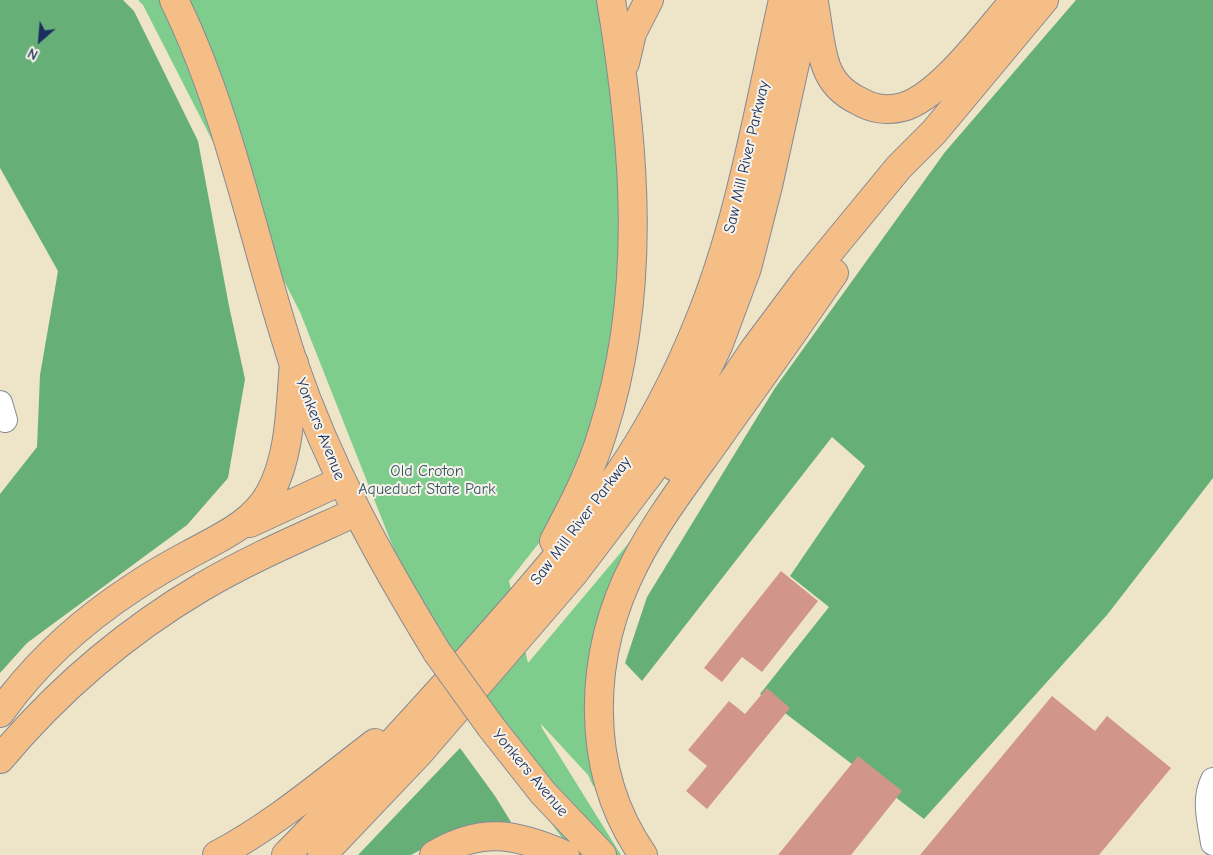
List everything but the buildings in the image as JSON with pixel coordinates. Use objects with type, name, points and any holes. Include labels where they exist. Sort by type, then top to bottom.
[{"type":"main road","name":"Yonkers Avenue","points":[[174,0],[203,66],[218,108],[265,272],[294,363],[326,449],[356,512],[394,582],[437,652],[491,727],[543,793],[602,855]]},
{"type":"main road","points":[[524,596],[566,517],[594,458],[612,401],[620,367],[630,295],[633,225],[631,160],[623,74],[611,0]]},
{"type":"main road","points":[[623,74],[632,33],[649,0]]},
{"type":"main road","name":"Saw Mill River Parkway","points":[[286,855],[349,791],[429,703],[569,542],[620,473],[663,400],[699,322],[726,244],[783,0]]},
{"type":"main road","name":"Saw Mill River Parkway","points":[[322,855],[428,742],[596,547],[660,459],[700,386],[728,323],[747,268],[768,186],[809,0]]},
{"type":"main road","points":[[814,0],[826,66],[831,78],[846,94],[861,103],[887,109],[904,106],[929,92],[961,62],[1015,0]]},
{"type":"main road","points":[[428,742],[486,702],[592,578],[653,499],[737,374],[786,307],[899,167],[934,132],[1044,0]]},
{"type":"main road","points":[[643,855],[617,810],[604,763],[599,728],[598,695],[603,663],[613,620],[624,586],[635,563],[663,516],[934,132]]},
{"type":"main road","points":[[0,713],[30,675],[55,648],[80,626],[135,586],[236,528],[252,516],[274,484],[284,451],[288,432],[294,363]]},
{"type":"main road","points":[[213,541],[341,481]]},
{"type":"main road","points":[[0,759],[44,711],[80,676],[158,615],[225,574],[356,512]]},
{"type":"main road","points":[[217,855],[256,832],[287,810],[429,703]]},
{"type":"main road","points":[[434,855],[454,844],[471,839],[501,836],[534,841],[565,855]]},
{"type":"street","points":[[1213,780],[1208,790],[1208,807],[1213,843]]},
{"type":"green space","points":[[0,0],[123,0],[134,11],[198,141],[229,306],[245,379],[228,478],[187,525],[27,643],[0,673],[0,494],[37,447],[40,375],[58,271],[0,168]]},
{"type":"green space","name":"Old Croton Aqueduct State Park","points":[[138,0],[598,0],[613,89],[623,266],[602,398],[578,475],[539,543],[509,581],[528,663],[664,501],[597,648],[586,729],[597,785],[593,786],[588,775],[541,724],[621,855],[574,855],[440,666],[300,312],[143,5]]},
{"type":"green space","points":[[1076,0],[1213,0],[1213,478],[1107,615],[924,819],[760,694],[829,607],[790,576],[865,466],[832,437],[642,681],[625,663],[647,597],[775,388],[945,152]]},
{"type":"green space","points":[[460,748],[495,796],[511,822],[469,827],[444,837],[411,855],[358,855]]}]
